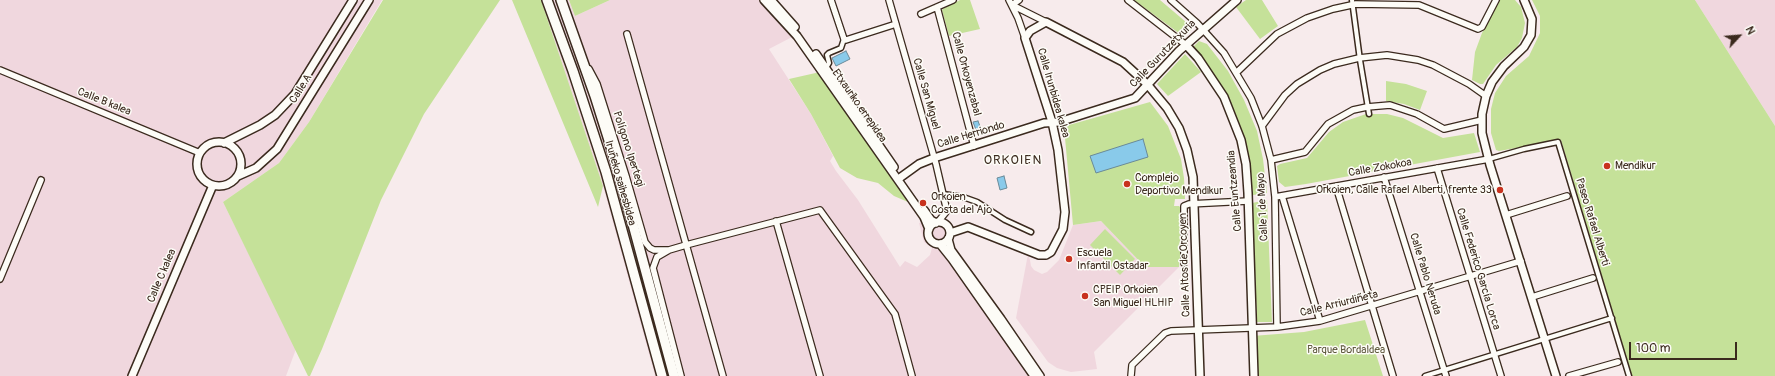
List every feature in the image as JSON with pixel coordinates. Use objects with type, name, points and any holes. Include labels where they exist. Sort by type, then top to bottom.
[{"type":"highway","name":"Iruñeko saihesbidea","points":[[547,0],[573,71],[606,172],[662,376]]},
{"type":"highway","name":"Iruñeko saihesbidea","points":[[561,0],[618,169],[674,376]]},
{"type":"street","name":"Calle A","points":[[224,143],[260,125],[276,115],[295,94],[352,0]]},
{"type":"street","name":"Calle A","points":[[238,176],[256,168],[277,150],[369,0]]},
{"type":"street","name":"Etxauriko errepidea","points":[[764,0],[797,36],[924,217],[929,230]]},
{"type":"street","name":"Etxauriko errepidea","points":[[771,0],[799,32],[826,68],[931,220],[937,223]]},
{"type":"street","points":[[826,68],[830,63],[827,55],[841,48],[844,39],[831,0]]},
{"type":"street","name":"Calle San Miguel","points":[[890,0],[943,194],[946,212],[937,223]]},
{"type":"street","points":[[921,14],[953,0]]},
{"type":"street","points":[[1010,2],[1020,0]]},
{"type":"street","name":"Calle Euntzeandia","points":[[1128,0],[1186,45],[1211,77],[1224,97],[1241,140],[1246,164],[1254,376]]},
{"type":"street","name":"Calle 1 de Mayo","points":[[1171,0],[1202,29],[1224,54],[1251,98],[1262,126],[1271,160],[1275,197],[1277,327]]},
{"type":"street","points":[[1236,72],[1277,34],[1307,18],[1353,2],[1420,5],[1478,29],[1482,27],[1496,0]]},
{"type":"street","points":[[1524,0],[1532,19],[1531,35],[1524,46],[1494,78],[1486,96],[1482,120],[1482,133],[1556,376]]},
{"type":"street","name":"Calle Gurutzetxuria","points":[[1052,122],[1059,122],[1135,98],[1202,29],[1232,1]]},
{"type":"street","name":"Calle Altos de Orcoyen","points":[[1010,2],[1123,62],[1147,84],[1167,108],[1182,135],[1193,177],[1200,376]]},
{"type":"street","name":"Calle Irunbidea kalea","points":[[949,236],[968,227],[1039,255],[1046,255],[1051,252],[1065,222],[1058,150],[1052,122],[1025,38],[1010,2]]},
{"type":"street","points":[[1353,2],[1359,58],[1368,114]]},
{"type":"street","name":"Calle Orkoyenzabal","points":[[938,7],[974,146]]},
{"type":"street","points":[[1025,38],[1030,31],[1046,22]]},
{"type":"street","points":[[844,39],[846,40],[896,24]]},
{"type":"street","points":[[626,34],[723,376]]},
{"type":"street","name":"Polígono Ipertegi","points":[[575,40],[597,84],[646,242],[650,248],[654,250],[669,250]]},
{"type":"street","points":[[1262,126],[1285,95],[1297,84],[1327,67],[1359,58],[1387,55],[1418,60],[1433,65],[1469,84],[1486,96]]},
{"type":"street","name":"Calle B kalea","points":[[0,70],[200,153]]},
{"type":"street","points":[[1271,160],[1305,152],[1328,124],[1353,110],[1367,107],[1390,105],[1417,114],[1444,129],[1482,120]]},
{"type":"street","name":"Calle Herriondo","points":[[901,177],[919,164],[934,158],[1044,123],[1052,122]]},
{"type":"street","name":"Paseo Rafael Alberti","points":[[1489,159],[1524,149],[1558,142],[1629,376]]},
{"type":"street","points":[[213,143],[224,143],[230,145],[238,153],[241,165],[238,176],[227,185],[213,185],[203,180],[198,170],[198,159],[203,149],[213,143]]},
{"type":"street","name":"Calle Zokokoa","points":[[1275,197],[1489,159]]},
{"type":"street","name":"Calle Federico García Lorca","points":[[1437,168],[1501,376]]},
{"type":"street","name":"Calle Pablo Neruda","points":[[1384,177],[1445,373]]},
{"type":"street","points":[[0,279],[41,180]]},
{"type":"street","name":"Calle C kalea","points":[[132,376],[213,185]]},
{"type":"street","points":[[1336,186],[1393,376]]},
{"type":"street","points":[[943,194],[963,197],[977,202],[1005,220],[1031,232]]},
{"type":"street","points":[[1282,196],[1320,321]]},
{"type":"street","points":[[1506,215],[1567,196]]},
{"type":"street","points":[[1184,263],[1184,210],[1186,205],[1248,201]]},
{"type":"street","name":"Polígono Ipertegi","points":[[681,376],[653,268],[657,256],[669,250],[686,245],[820,210],[895,314],[912,376]]},
{"type":"street","points":[[776,221],[820,376]]},
{"type":"street","points":[[1034,376],[952,259],[940,244],[931,239],[929,230],[937,223],[947,225],[951,250],[1001,318],[1040,376]]},
{"type":"street","points":[[940,244],[949,236]]},
{"type":"street","name":"Calle Arriurdiñeta","points":[[1131,376],[1132,365],[1166,333],[1252,327],[1277,327],[1320,321],[1521,261]]},
{"type":"street","points":[[1532,297],[1593,278]]},
{"type":"street","points":[[1424,376],[1445,373],[1494,355],[1612,318]]},
{"type":"street","points":[[1569,376],[1618,362]]},
{"type":"shaded area","points":[[0,0],[382,0],[309,122],[279,163],[223,202],[296,349],[286,376],[0,376]]},
{"type":"shaded area","points":[[541,0],[569,0],[575,16],[610,0],[759,0],[794,36],[769,49],[811,114],[833,156],[830,161],[836,171],[858,200],[900,267],[905,261],[917,267],[930,255],[932,248],[924,242],[919,223],[931,220],[944,227],[947,232],[948,239],[1028,357],[1037,376],[655,376],[603,186]]},
{"type":"shaded area","points":[[1695,0],[1775,0],[1775,126]]},
{"type":"shaded area","name":"CPEIP Orkoien San Miguel HLHIP","points":[[1101,221],[1145,267],[1179,267],[1094,352],[1097,369],[1071,372],[1057,368],[1048,362],[1016,318],[1028,254],[1031,266],[1034,270],[1042,274],[1047,272],[1059,260],[1073,225]]},
{"type":"green space","points":[[383,0],[500,0],[424,114],[381,200],[322,349],[310,376],[308,376],[223,202],[279,163],[309,122]]},
{"type":"green space","points":[[512,0],[541,0],[603,186],[598,207]]},
{"type":"green space","points":[[569,0],[610,0],[575,16]]},
{"type":"green space","points":[[960,0],[970,0],[980,29],[949,36],[942,10]]},
{"type":"green space","points":[[1134,0],[1160,0],[1193,28],[1184,37]]},
{"type":"green space","points":[[1246,0],[1262,0],[1278,26],[1260,39],[1236,7]]},
{"type":"green space","points":[[1500,0],[1515,0],[1521,7],[1525,23],[1522,38],[1517,47],[1496,65],[1483,84],[1480,84],[1472,80],[1475,52],[1482,33]]},
{"type":"green space","points":[[1532,0],[1695,0],[1775,126],[1775,376],[1632,376],[1561,140],[1499,151],[1496,150],[1491,133],[1491,109],[1495,93],[1506,76],[1529,56],[1540,33],[1540,16]]},
{"type":"green space","points":[[1199,41],[1207,44],[1228,71],[1244,100],[1257,131],[1263,159],[1267,193],[1253,195],[1248,155],[1242,134],[1230,102],[1193,47]]},
{"type":"green space","points":[[1185,54],[1201,72],[1168,96],[1157,84]]},
{"type":"green space","points":[[820,72],[908,202],[894,196],[878,183],[857,178],[840,168],[811,114],[789,79]]},
{"type":"green space","points":[[1386,81],[1406,84],[1427,91],[1420,110],[1404,104],[1386,101]]},
{"type":"green space","name":"Complejo Deportivo Mendikur","points":[[1150,102],[1168,126],[1181,159],[1185,199],[1175,199],[1174,206],[1179,206],[1181,208],[1183,257],[1180,257],[1179,267],[1145,267],[1101,221],[1073,225],[1065,138],[1062,127]]},
{"type":"green space","points":[[1366,114],[1387,114],[1403,118],[1443,138],[1474,133],[1480,152],[1306,184],[1285,187],[1279,182],[1277,166],[1307,158],[1329,132],[1343,122]]},
{"type":"green space","points":[[1267,200],[1272,322],[1257,322],[1252,203]]},
{"type":"green space","points":[[1105,229],[1135,259],[1120,275],[1090,245]]},
{"type":"green space","name":"Parque Bordaldea","points":[[1365,320],[1383,376],[1254,376],[1252,336],[1304,332]]},
{"type":"water","points":[[846,51],[850,59],[836,66],[832,58]]},
{"type":"water","points":[[978,121],[983,134],[978,135],[973,122]]},
{"type":"water","points":[[1143,139],[1148,157],[1096,173],[1090,156]]},
{"type":"water","points":[[1004,176],[1007,188],[1000,190],[997,178]]},
{"type":"place","name":"Mendikur","points":[[1607,166]]},
{"type":"place","name":"Complejo Deportivo Mendikur","points":[[1127,184]]},
{"type":"place","name":"Orkoien, Calle Rafael Alberti, frente 33","points":[[1500,190]]},
{"type":"place","name":"Orkoien Costa del Ajo","points":[[923,203]]},
{"type":"place","name":"Escuela Infantil Ostadar","points":[[1069,259]]},
{"type":"place","name":"CPEIP Orkoien San Miguel HLHIP","points":[[1085,296]]},
{"type":"district","name":"ORKOIEN","points":[[1013,161]]}]
